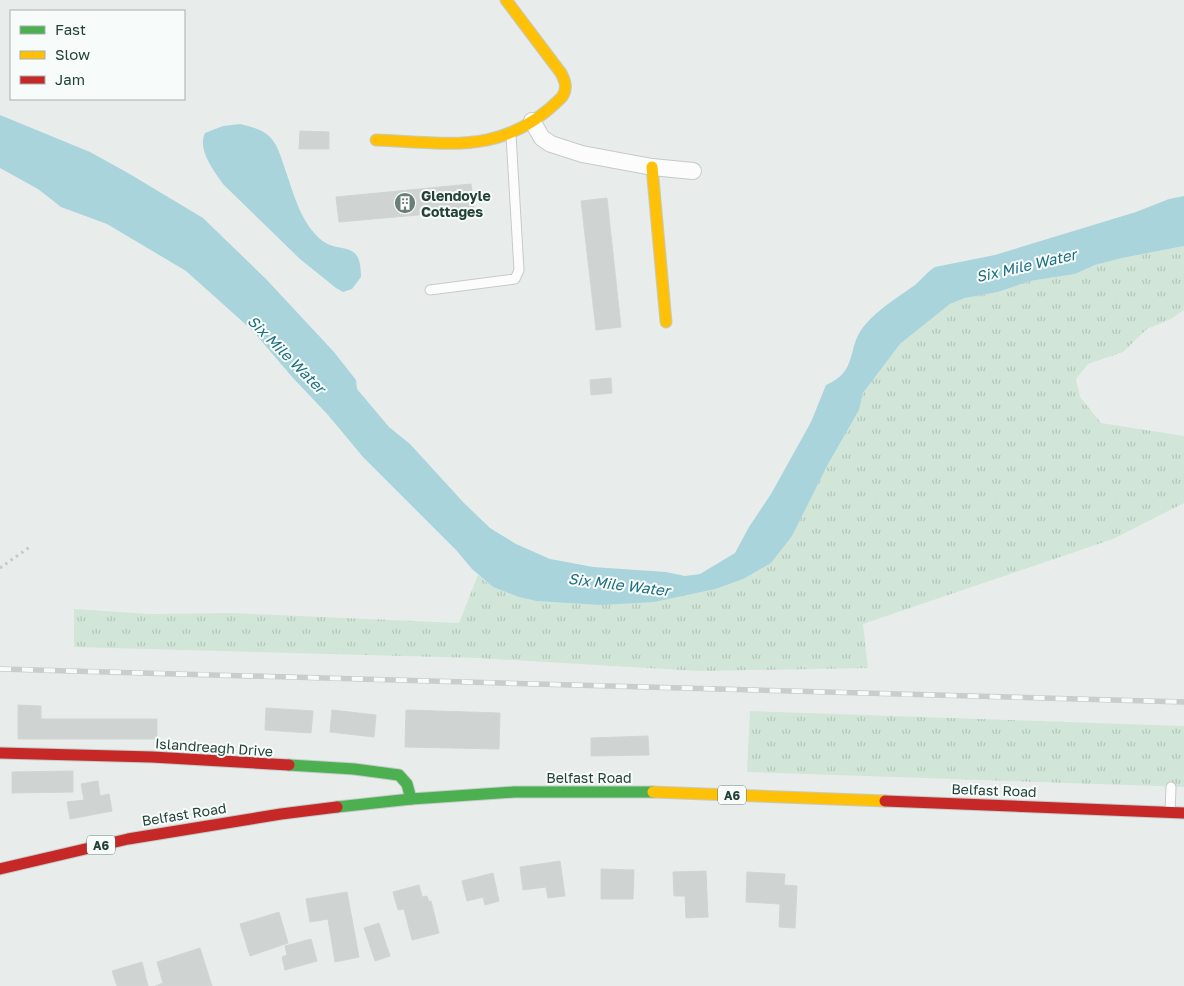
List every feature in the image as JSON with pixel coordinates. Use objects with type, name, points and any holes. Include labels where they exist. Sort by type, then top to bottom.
[{"type":"main road","points":[[376,140],[472,143],[494,139],[532,122],[564,96],[566,82],[506,0]]},
{"type":"main road","points":[[652,167],[666,322]]},
{"type":"main road","name":"Islandreagh Drive","points":[[0,753],[152,758],[362,770],[399,775],[407,784],[411,799]]},
{"type":"main road","name":"Belfast Road","points":[[0,869],[128,839],[281,814],[411,799],[514,792],[658,792],[1184,813]]},
{"type":"street","points":[[532,122],[542,138],[551,144],[582,154],[652,167],[693,171]]},
{"type":"lane","points":[[430,290],[515,279],[519,270],[511,132]]},
{"type":"lane","points":[[1170,812],[1171,787]]},
{"type":"path","points":[[0,568],[31,546]]},
{"type":"green space","points":[[1184,246],[1184,310],[1171,319],[1147,329],[1123,352],[1088,364],[1076,379],[1080,397],[1101,423],[1184,436],[1184,503],[1113,539],[863,624],[868,668],[699,671],[478,658],[74,647],[74,609],[150,614],[232,613],[459,623],[478,575],[493,587],[654,602],[792,536],[827,466],[859,410],[863,393],[900,344],[950,304],[965,298],[998,292],[1030,281],[1075,274],[1095,265],[1122,258]]},
{"type":"green space","points":[[750,711],[1184,726],[1184,787],[747,772]]},
{"type":"water","name":"Six Mile Water","points":[[0,115],[90,152],[203,218],[266,279],[334,352],[356,380],[357,389],[389,427],[410,444],[464,503],[490,528],[516,544],[550,559],[593,567],[666,572],[685,576],[700,574],[735,553],[749,527],[771,494],[811,422],[826,385],[843,373],[848,366],[855,343],[864,326],[882,309],[915,285],[935,267],[995,255],[1136,212],[1169,199],[1184,196],[1184,246],[1122,258],[1095,265],[1075,274],[1030,281],[998,292],[965,298],[950,304],[900,344],[863,393],[859,410],[827,466],[792,536],[771,563],[743,579],[715,589],[654,602],[600,605],[537,601],[519,597],[493,587],[472,569],[457,551],[363,457],[253,331],[186,271],[107,224],[61,207],[38,189],[0,168]]},
{"type":"water","points":[[240,124],[261,130],[273,141],[280,155],[297,204],[306,222],[319,238],[334,246],[348,249],[357,256],[361,277],[352,289],[343,292],[336,288],[300,259],[223,184],[215,173],[203,146],[205,133],[223,126]]},
{"type":"building","points":[[300,131],[329,132],[329,149],[299,149]]},
{"type":"building","name":"Glendoyle Cottages","points":[[471,184],[474,210],[339,222],[336,197]]},
{"type":"building","points":[[607,198],[621,327],[596,330],[581,201]]},
{"type":"building","points":[[611,378],[612,393],[591,395],[590,380]]},
{"type":"building","points":[[18,705],[41,706],[41,719],[157,719],[157,739],[18,739]]},
{"type":"building","points":[[266,708],[313,711],[311,733],[265,730]]},
{"type":"building","points":[[332,710],[376,715],[374,737],[330,732]]},
{"type":"building","points":[[406,710],[500,713],[499,749],[405,747]]},
{"type":"building","points":[[648,736],[649,755],[591,756],[591,738]]},
{"type":"building","points":[[73,771],[73,792],[12,793],[12,772]]},
{"type":"building","points":[[98,781],[100,796],[109,794],[112,811],[70,819],[67,802],[84,800],[81,784]]},
{"type":"building","points":[[560,861],[565,896],[548,898],[546,887],[523,890],[520,867]]},
{"type":"building","points":[[601,869],[634,870],[633,899],[601,899]]},
{"type":"building","points":[[706,871],[708,917],[686,918],[685,896],[674,896],[673,872]]},
{"type":"building","points":[[747,872],[785,874],[784,885],[797,886],[795,928],[779,927],[780,904],[746,902]]},
{"type":"building","points":[[493,873],[499,901],[485,905],[483,897],[467,901],[462,881]]},
{"type":"building","points":[[419,885],[422,897],[427,896],[429,902],[431,901],[439,933],[412,940],[404,909],[398,910],[393,892]]},
{"type":"building","points":[[347,892],[359,957],[335,962],[328,919],[310,922],[306,899]]},
{"type":"building","points":[[279,912],[288,943],[250,956],[240,924]]},
{"type":"building","points":[[379,923],[390,956],[375,961],[364,928]]},
{"type":"building","points":[[311,939],[317,961],[285,970],[282,957],[287,955],[285,946]]},
{"type":"building","points":[[200,948],[212,986],[155,986],[163,983],[157,962]]},
{"type":"building","points":[[142,962],[148,986],[117,986],[112,971]]},
{"type":"railway","points":[[0,669],[1184,702]]},
{"type":"traffic: fast","points":[[289,765],[354,769],[399,775],[407,784],[411,799]]},
{"type":"traffic: fast","points":[[337,807],[411,799],[514,792],[653,792]]},
{"type":"traffic: slow","points":[[376,140],[453,143],[475,142],[497,137],[519,129],[540,116],[562,97],[565,82],[561,73],[506,0]]},
{"type":"traffic: slow","points":[[652,167],[666,322]]},
{"type":"traffic: slow","points":[[653,792],[885,801]]},
{"type":"traffic: jam","points":[[0,753],[152,757],[289,765]]},
{"type":"traffic: jam","points":[[885,801],[1184,813]]},
{"type":"traffic: jam","points":[[0,869],[128,839],[281,814],[337,807]]},
{"type":"place","name":"Glendoyle Cottages","points":[[405,203]]}]
